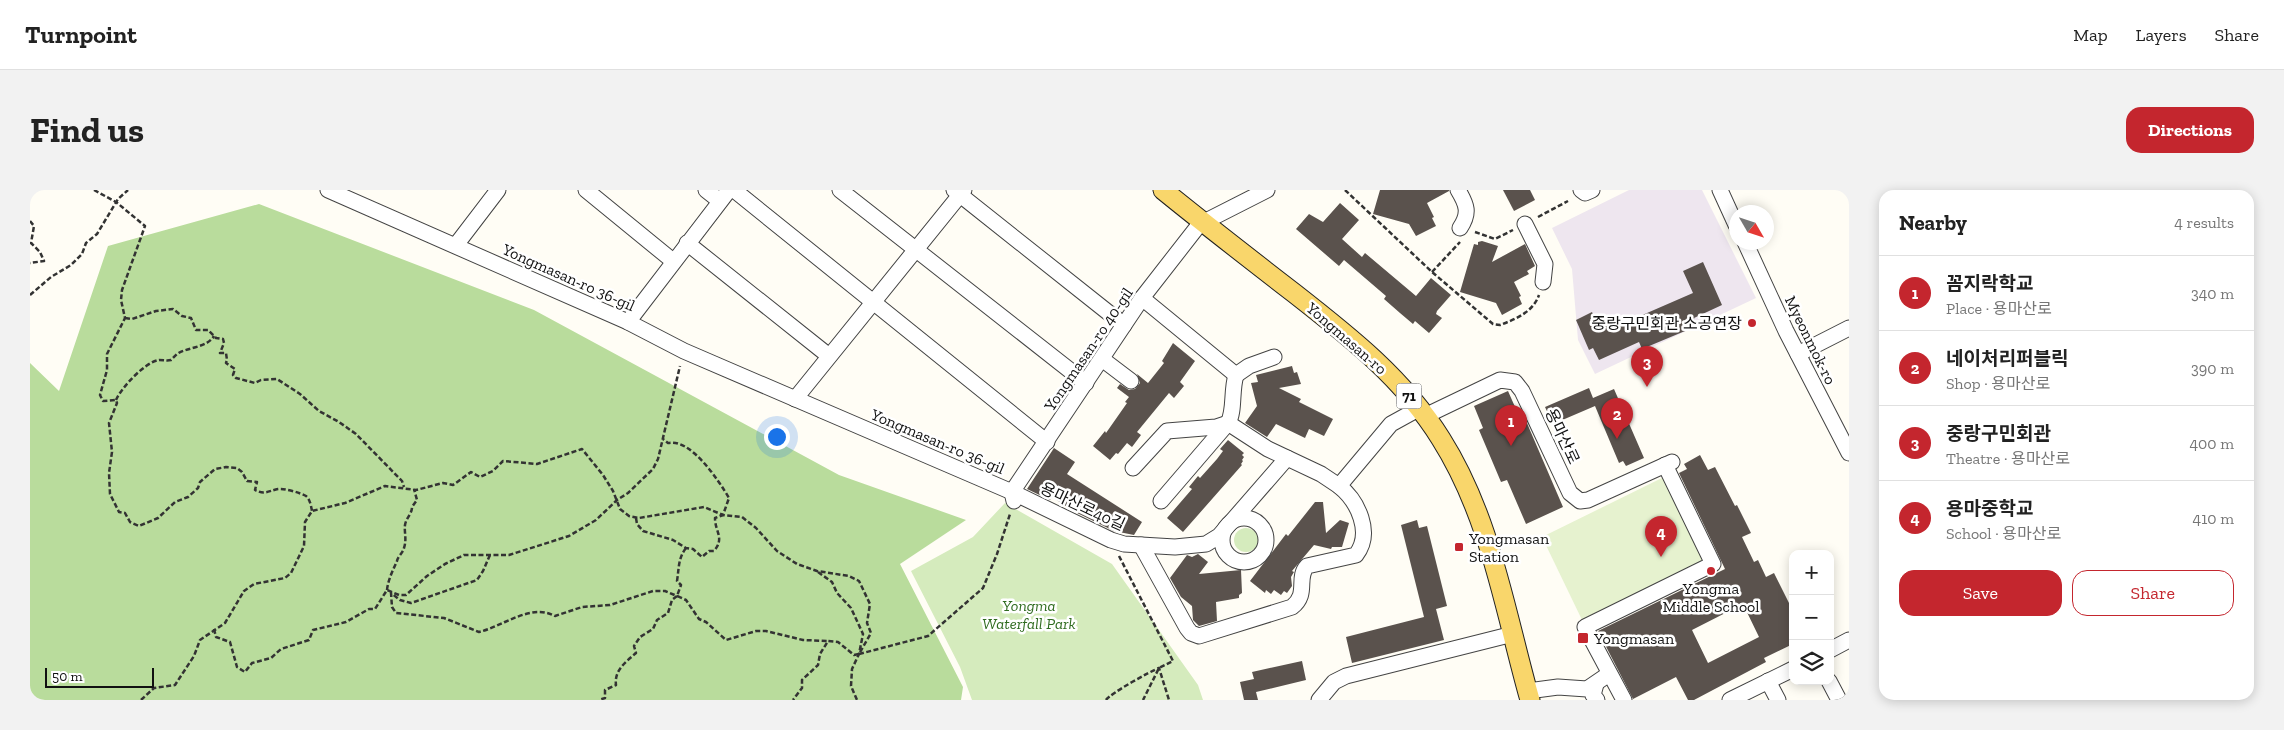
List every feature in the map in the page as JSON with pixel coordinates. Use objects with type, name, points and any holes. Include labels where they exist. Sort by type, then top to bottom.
[{"type":"main road","name":"Yongmasan-ro","points":[[1163,190],[1345,333],[1375,359],[1422,412],[1442,440],[1473,504],[1497,572],[1529,695]]},
{"type":"street","name":"Yongmasan-ro 36-gil","points":[[328,190],[628,322],[684,351],[1013,497]]},
{"type":"street","points":[[456,245],[498,190]]},
{"type":"street","points":[[586,190],[673,261]]},
{"type":"street","points":[[628,322],[673,261],[725,196],[706,190]]},
{"type":"street","points":[[734,190],[1046,442]]},
{"type":"street","points":[[840,190],[1086,383]]},
{"type":"street","points":[[1203,222],[1268,190]]},
{"type":"street","points":[[1458,190],[1467,210],[1465,234]]},
{"type":"street","points":[[1720,190],[1729,210]]},
{"type":"street","points":[[795,399],[959,192],[1124,325]]},
{"type":"street","name":"Yongmasan-ro 40-gil","points":[[1013,497],[1046,442],[1142,298],[1203,222]]},
{"type":"street","points":[[1525,224],[1545,264],[1544,282]]},
{"type":"street","points":[[687,243],[829,356]]},
{"type":"street","name":"Myeonmok-ro","points":[[1749,250],[1798,354],[1849,453]]},
{"type":"street","points":[[1142,298],[1236,375]]},
{"type":"street","points":[[1798,354],[1849,328]]},
{"type":"street","points":[[1161,501],[1228,423],[1231,415],[1232,390],[1236,375],[1249,366],[1274,357]]},
{"type":"street","points":[[1102,359],[1131,382]]},
{"type":"street","name":"용마산로","points":[[1422,412],[1500,380],[1515,382],[1522,391],[1570,493],[1576,499],[1588,500],[1668,464],[1713,564],[1585,627],[1609,674]]},
{"type":"street","points":[[1339,486],[1391,424],[1422,412]]},
{"type":"street","points":[[1141,545],[1191,633],[1199,636],[1292,607],[1300,598],[1303,572],[1307,566],[1356,555],[1363,540],[1361,515],[1353,498],[1321,474],[1268,449],[1228,423]]},
{"type":"street","points":[[1133,468],[1167,431],[1216,427],[1228,423]]},
{"type":"street","name":"용마산로40길","points":[[1013,497],[1118,542],[1167,547],[1206,544],[1215,540],[1287,458]]},
{"type":"street","points":[[1319,700],[1334,682],[1346,676],[1513,634]]},
{"type":"street","points":[[1834,648],[1849,640]]},
{"type":"street","points":[[1730,700],[1789,671]]},
{"type":"street","points":[[1529,695],[1558,687],[1587,689],[1609,674],[1624,700]]},
{"type":"street","points":[[1768,681],[1778,700]]},
{"type":"street","points":[[1596,684],[1593,695],[1597,700]]},
{"type":"street","points":[[1831,685],[1839,700]]},
{"type":"path","points":[[94,190],[116,202],[145,226],[122,290],[121,300],[125,318],[107,354],[107,370],[100,395],[102,400],[116,400]]},
{"type":"path","points":[[30,295],[50,277],[71,265],[82,254],[86,243],[97,234],[116,202],[128,190]]},
{"type":"path","points":[[1345,190],[1432,272],[1496,325],[1504,324],[1528,312],[1537,301],[1544,282]]},
{"type":"path","points":[[1432,272],[1465,234],[1482,233],[1495,239],[1568,201]]},
{"type":"path","points":[[30,221],[34,226],[31,243],[40,252],[44,261],[30,263]]},
{"type":"path","points":[[125,318],[132,319],[156,311],[173,309],[182,316],[191,318],[196,330],[208,330],[214,336],[223,339],[224,343],[220,353],[226,353],[228,360],[226,363],[235,369],[234,374],[236,378],[255,383],[261,380],[277,379],[300,394],[318,411],[339,422],[362,440],[402,481],[404,487]]},
{"type":"path","points":[[141,700],[154,688],[175,685],[184,668],[194,656],[200,640],[225,623],[244,591],[254,584],[285,578],[291,572],[304,546],[305,522],[312,511],[311,504],[306,496],[280,488],[264,494],[260,493],[255,490],[257,482],[247,481],[242,472],[237,468],[226,467],[215,469],[205,476],[198,488],[188,497],[175,502],[158,518],[139,526],[134,525],[125,513],[119,512],[110,494],[109,464],[112,452],[109,424],[116,407],[116,400],[126,385],[145,367],[159,360],[171,360],[178,353],[212,341],[214,336]]},
{"type":"path","points":[[391,593],[406,595],[427,576],[445,564],[464,555],[509,555],[569,536],[596,520],[653,469],[658,459],[684,351]]},
{"type":"path","points":[[663,439],[668,443],[674,442],[683,445],[697,454],[729,498],[724,515]]},
{"type":"path","points":[[312,511],[345,503],[385,486],[413,489],[443,483],[453,485],[471,472],[480,477],[493,471],[503,461],[537,464],[582,449],[603,475],[617,500],[620,510],[628,516],[636,518],[704,507],[724,515],[742,517],[756,528],[777,551],[797,564],[817,571],[849,576],[858,581],[870,604],[867,623],[871,633],[852,669],[851,686],[857,700]]},
{"type":"path","points":[[214,629],[216,637],[230,642],[237,667],[245,672],[252,663],[270,658],[281,649],[309,640],[313,630],[346,622],[369,609],[375,608],[387,590],[396,562],[404,549],[407,533],[405,524],[412,511],[412,507],[418,500],[413,489]]},
{"type":"path","points":[[391,593],[392,607],[396,613],[444,618],[479,632],[505,624],[523,614],[546,611],[555,616],[582,607],[610,605],[653,590],[665,591],[686,600],[699,619],[706,622],[726,640],[766,631],[803,640],[838,642],[854,655],[928,636],[983,588],[997,554],[1013,497]]},
{"type":"path","points":[[636,518],[637,524],[642,531],[673,540],[686,548],[694,548],[702,556],[708,551],[714,551],[720,539],[715,518],[724,515]]},
{"type":"path","points":[[1106,700],[1110,695],[1121,691],[1150,672],[1173,661],[1119,558],[1118,542]]},
{"type":"path","points":[[599,700],[605,698],[605,690],[616,685],[615,678],[619,669],[636,653],[634,646],[640,637],[653,629],[657,620],[668,613],[672,600],[677,596],[681,585],[678,581],[679,562],[686,548]]},
{"type":"path","points":[[387,590],[400,600],[411,603],[466,584],[480,576],[490,555]]},
{"type":"path","points":[[817,571],[832,582],[837,593],[855,614],[863,634],[859,654]]},
{"type":"path","points":[[793,700],[802,688],[802,680],[818,665],[820,654],[828,641]]},
{"type":"path","points":[[1143,700],[1159,668]]},
{"type":"path","points":[[1159,668],[1169,700]]},
{"type":"shaded area","points":[[1629,190],[1702,190],[1729,244],[1729,250],[1732,250],[1756,298],[1595,374],[1578,340],[1572,269],[1552,228]]},
{"type":"green space","points":[[259,204],[534,310],[839,475],[966,520],[900,564],[963,687],[961,700],[30,700],[30,363],[59,391],[108,246]]},
{"type":"green space","points":[[1668,475],[1709,560],[1583,622],[1542,537]]},
{"type":"green space","name":"Yongma Waterfall Park","points":[[1005,503],[1112,564],[1198,685],[1203,700],[972,700],[960,667],[911,571],[973,537]]},
{"type":"green space","points":[[1246,528],[1251,529],[1257,535],[1257,545],[1251,551],[1246,552],[1241,551],[1235,545],[1234,540],[1235,535],[1241,529]]},
{"type":"building","points":[[1380,190],[1449,191],[1427,203],[1436,226],[1416,236],[1409,224],[1373,214]]},
{"type":"building","points":[[1503,190],[1530,190],[1535,200],[1514,211]]},
{"type":"building","points":[[1340,203],[1359,220],[1342,239],[1362,257],[1365,253],[1416,296],[1431,278],[1451,295],[1437,311],[1436,314],[1442,318],[1429,333],[1415,321],[1413,324],[1400,313],[1384,299],[1386,296],[1344,260],[1339,266],[1296,229],[1309,214],[1323,222]]},
{"type":"building","points":[[1482,241],[1498,246],[1492,262],[1525,244],[1535,266],[1527,271],[1529,274],[1514,282],[1521,296],[1519,297],[1522,304],[1502,315],[1496,303],[1460,292],[1474,244],[1478,245],[1478,242]]},
{"type":"building","points":[[1703,262],[1722,305],[1694,318],[1697,326],[1642,349],[1639,342],[1599,360],[1593,348],[1589,350],[1576,320],[1592,312],[1599,328],[1622,318],[1624,323],[1693,293],[1683,271]]},
{"type":"building","points":[[1173,343],[1195,361],[1180,382],[1184,386],[1174,398],[1169,393],[1137,432],[1141,435],[1132,447],[1127,443],[1110,460],[1093,446],[1105,431],[1106,433],[1127,403],[1125,402],[1129,397],[1117,388],[1120,384],[1129,390],[1135,389],[1140,383],[1137,374],[1148,383],[1164,363],[1162,361]]},
{"type":"building","points":[[1292,366],[1294,373],[1297,372],[1301,384],[1279,388],[1301,399],[1299,402],[1333,419],[1324,436],[1309,429],[1305,438],[1276,424],[1267,437],[1245,423],[1257,406],[1251,383],[1258,382],[1256,375]]},
{"type":"building","points":[[1589,388],[1593,398],[1614,389],[1644,458],[1626,466],[1623,461],[1619,463],[1595,406],[1553,424],[1545,407]]},
{"type":"building","points":[[1508,391],[1519,416],[1523,414],[1563,507],[1526,524],[1507,480],[1501,482],[1479,430],[1483,428],[1474,406]]},
{"type":"building","points":[[1228,440],[1244,453],[1242,455],[1244,457],[1242,465],[1183,532],[1167,518],[1192,489],[1189,487],[1198,476],[1200,478],[1217,459],[1223,451],[1220,449]]},
{"type":"building","points":[[1054,448],[1075,462],[1067,474],[1142,522],[1134,535],[1114,531],[1075,512],[1052,497],[1050,500],[1027,489]]},
{"type":"building","points":[[1700,455],[1708,470],[1715,467],[1735,506],[1737,505],[1751,533],[1742,537],[1754,562],[1758,560],[1766,577],[1774,573],[1789,603],[1789,646],[1764,658],[1766,662],[1694,700],[1688,700],[1676,677],[1633,699],[1598,631],[1725,569],[1679,473],[1687,469],[1684,464]],"holes":[[[1743,604],[1759,637],[1708,663],[1692,630]]]},
{"type":"building","points":[[1315,502],[1323,502],[1326,533],[1340,520],[1349,523],[1342,547],[1332,547],[1331,549],[1314,545],[1292,571],[1294,572],[1291,577],[1292,586],[1287,593],[1284,591],[1281,595],[1274,590],[1271,594],[1266,590],[1265,593],[1250,581],[1286,534],[1288,536]]},
{"type":"building","points":[[1417,520],[1419,528],[1427,526],[1447,606],[1436,609],[1444,640],[1352,663],[1346,637],[1424,617],[1401,525]]},
{"type":"building","points":[[1198,554],[1208,562],[1199,574],[1241,570],[1242,593],[1239,595],[1239,598],[1216,602],[1217,621],[1199,626],[1193,620],[1192,606],[1181,597],[1170,578],[1187,555],[1192,557]]},
{"type":"building","points":[[1302,661],[1306,680],[1256,692],[1258,700],[1244,700],[1240,682],[1254,679],[1252,672]]},
{"type":"place","name":"중랑구민회관 소공연장","points":[[1752,323]]},
{"type":"place","name":"중랑구민회관","points":[[1647,387]]},
{"type":"place","name":"네이처리퍼블릭","points":[[1617,439]]},
{"type":"place","name":"꼼지락학교","points":[[1511,446]]},
{"type":"place","name":"Yongmasan Station","points":[[1459,547]]},
{"type":"place","name":"용마중학교","points":[[1661,557]]},
{"type":"place","name":"Yongma Middle School","points":[[1711,571]]},
{"type":"place","name":"Yongmasan","points":[[1583,638]]}]
